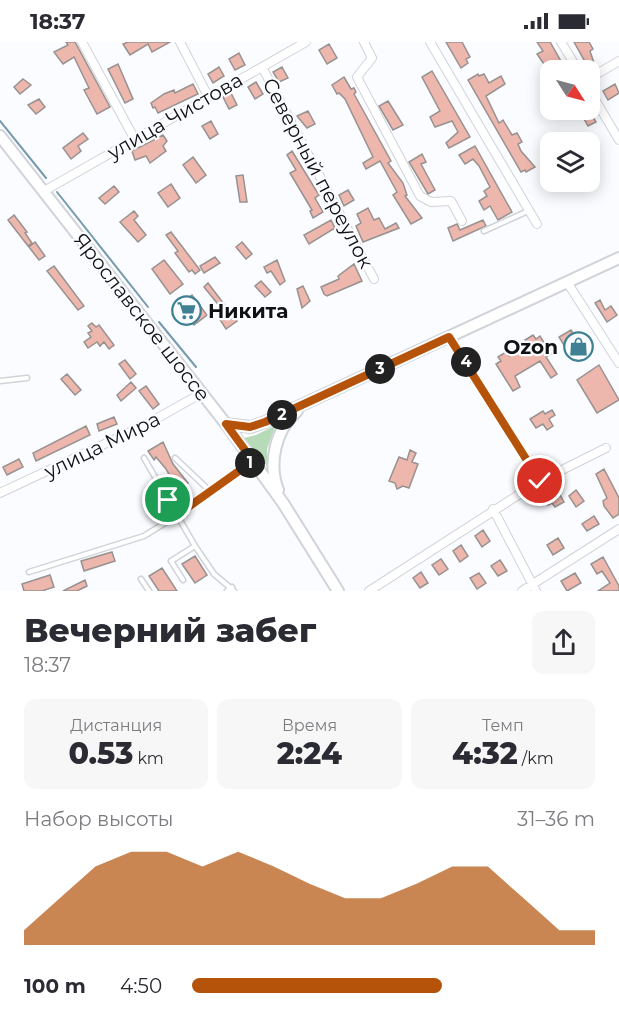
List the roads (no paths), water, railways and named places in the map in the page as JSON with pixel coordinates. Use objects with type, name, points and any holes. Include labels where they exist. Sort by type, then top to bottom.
[{"type":"main road","name":"Ярославское шоссе","points":[[0,136],[226,424],[283,503],[338,591]]},
{"type":"main road","points":[[226,424],[250,427],[619,258]]},
{"type":"main road","points":[[283,503],[276,487],[274,454],[285,424],[306,403]]},
{"type":"street","points":[[82,42],[134,138]]},
{"type":"street","points":[[180,42],[208,96]]},
{"type":"street","name":"улица Чистова","points":[[44,191],[304,42]]},
{"type":"street","points":[[364,42],[372,58],[357,77],[420,196],[426,202],[451,201],[462,221]]},
{"type":"street","points":[[430,42],[537,224]]},
{"type":"street","points":[[561,42],[572,60]]},
{"type":"street","points":[[600,72],[619,61]]},
{"type":"street","name":"Северный переулок","points":[[262,66],[374,279]]},
{"type":"street","points":[[600,108],[619,140]]},
{"type":"street","points":[[567,282],[619,363]]},
{"type":"street","name":"улица Мира","points":[[0,493],[145,425],[202,393]]},
{"type":"street","points":[[369,591],[540,481],[606,448]]},
{"type":"street","points":[[493,510],[535,588]]},
{"type":"street","points":[[522,591],[535,588],[619,529]]},
{"type":"lane","points":[[484,231],[528,210]]},
{"type":"lane","points":[[449,337],[540,481]]},
{"type":"lane","points":[[0,381],[27,378]]},
{"type":"lane","points":[[144,458],[195,546],[214,574],[233,589]]},
{"type":"lane","points":[[175,458],[210,491]]},
{"type":"lane","points":[[29,572],[144,536],[253,461]]},
{"type":"lane","points":[[183,580],[171,561],[195,546]]},
{"type":"lane","points":[[141,579],[149,591]]},
{"type":"lane","points":[[227,591],[233,589]]},
{"type":"waterway","points":[[0,121],[46,178]]},
{"type":"waterway","points":[[57,192],[148,307]]},
{"type":"waterway","points":[[159,322],[196,367]]},
{"type":"place","name":"Никита","points":[[187,311]]},
{"type":"place","name":"Ozon","points":[[579,347]]}]
